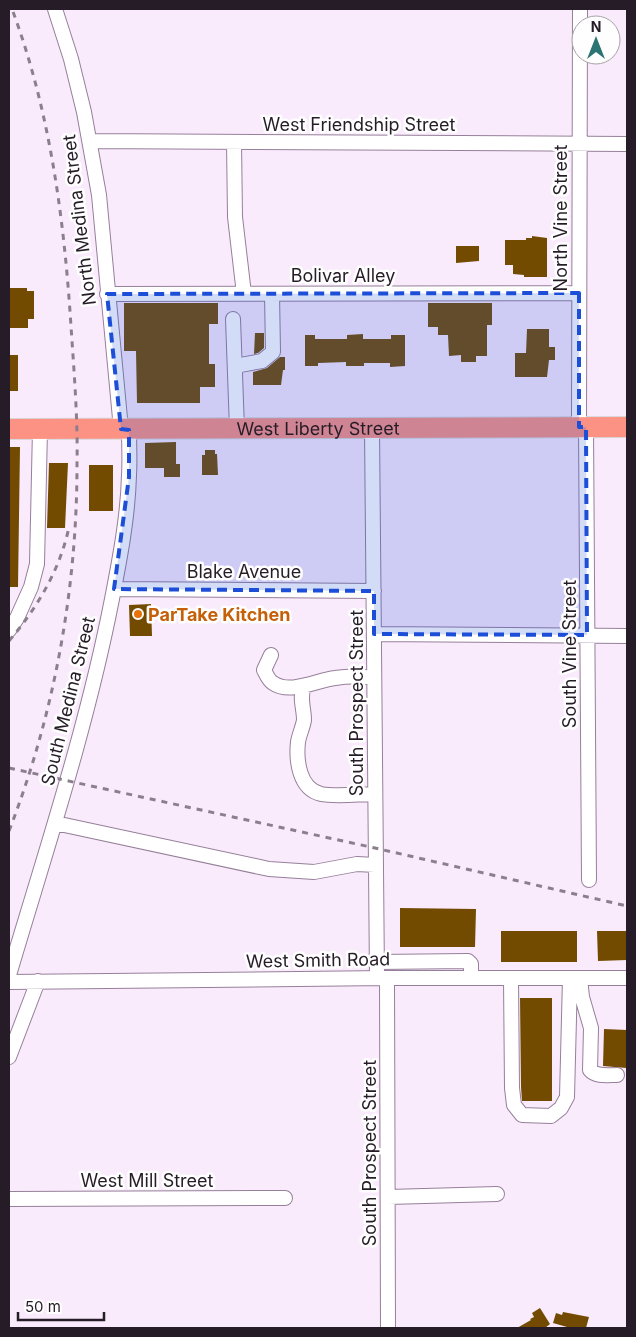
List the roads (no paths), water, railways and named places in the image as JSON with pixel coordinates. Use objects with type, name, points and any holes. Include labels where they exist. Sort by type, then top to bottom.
[{"type":"highway","name":"West Liberty Street","points":[[9,429],[627,427]]},
{"type":"street","name":"North Medina Street","points":[[55,9],[71,60],[90,141],[103,231],[107,294],[125,429]]},
{"type":"street","name":"North Vine Street","points":[[580,9],[579,293],[582,427]]},
{"type":"street","name":"West Friendship Street","points":[[90,141],[627,144]]},
{"type":"street","points":[[234,142],[235,217],[244,294]]},
{"type":"street","name":"Bolivar Alley","points":[[107,294],[579,293]]},
{"type":"street","points":[[235,366],[262,361],[274,352],[272,294]]},
{"type":"street","points":[[233,320],[237,429]]},
{"type":"street","name":"South Vine Street","points":[[582,427],[587,636],[589,880]]},
{"type":"street","name":"South Prospect Street","points":[[372,428],[376,910],[382,978],[388,1197],[388,1328]]},
{"type":"street","points":[[9,630],[17,618],[37,564],[40,429]]},
{"type":"street","name":"South Medina Street","points":[[9,975],[55,823],[87,709],[104,638],[125,520],[129,477],[125,429]]},
{"type":"street","name":"Blake Avenue","points":[[114,589],[374,591]]},
{"type":"street","points":[[374,634],[627,636]]},
{"type":"street","points":[[271,655],[264,670],[272,683],[282,687],[304,686],[333,678],[360,676],[374,678]]},
{"type":"street","points":[[304,686],[301,692],[304,720],[298,742],[298,766],[304,781],[310,788],[320,794],[375,794]]},
{"type":"street","points":[[55,823],[269,869],[314,872],[357,864],[376,865]]},
{"type":"street","points":[[381,962],[468,961],[471,964],[471,978]]},
{"type":"street","name":"West Smith Road","points":[[9,982],[382,978],[627,978]]},
{"type":"street","points":[[511,978],[512,1088],[514,1105],[522,1115],[551,1116],[561,1108],[567,1097],[575,978]]},
{"type":"street","points":[[575,978],[591,1028],[590,1070],[598,1075],[617,1075]]},
{"type":"street","points":[[9,1057],[38,981]]},
{"type":"street","points":[[388,1197],[497,1194]]},
{"type":"street","name":"West Mill Street","points":[[9,1199],[285,1198]]},
{"type":"railway","points":[[9,831],[39,742],[60,651],[73,559],[77,448],[76,396],[71,326],[59,205],[46,126],[25,47],[12,9]]},
{"type":"railway","points":[[9,641],[29,615],[46,588],[60,558],[69,527]]},
{"type":"railway","points":[[9,768],[375,848],[627,906]]},
{"type":"place","name":"ParTake Kitchen","points":[[138,614]]}]
